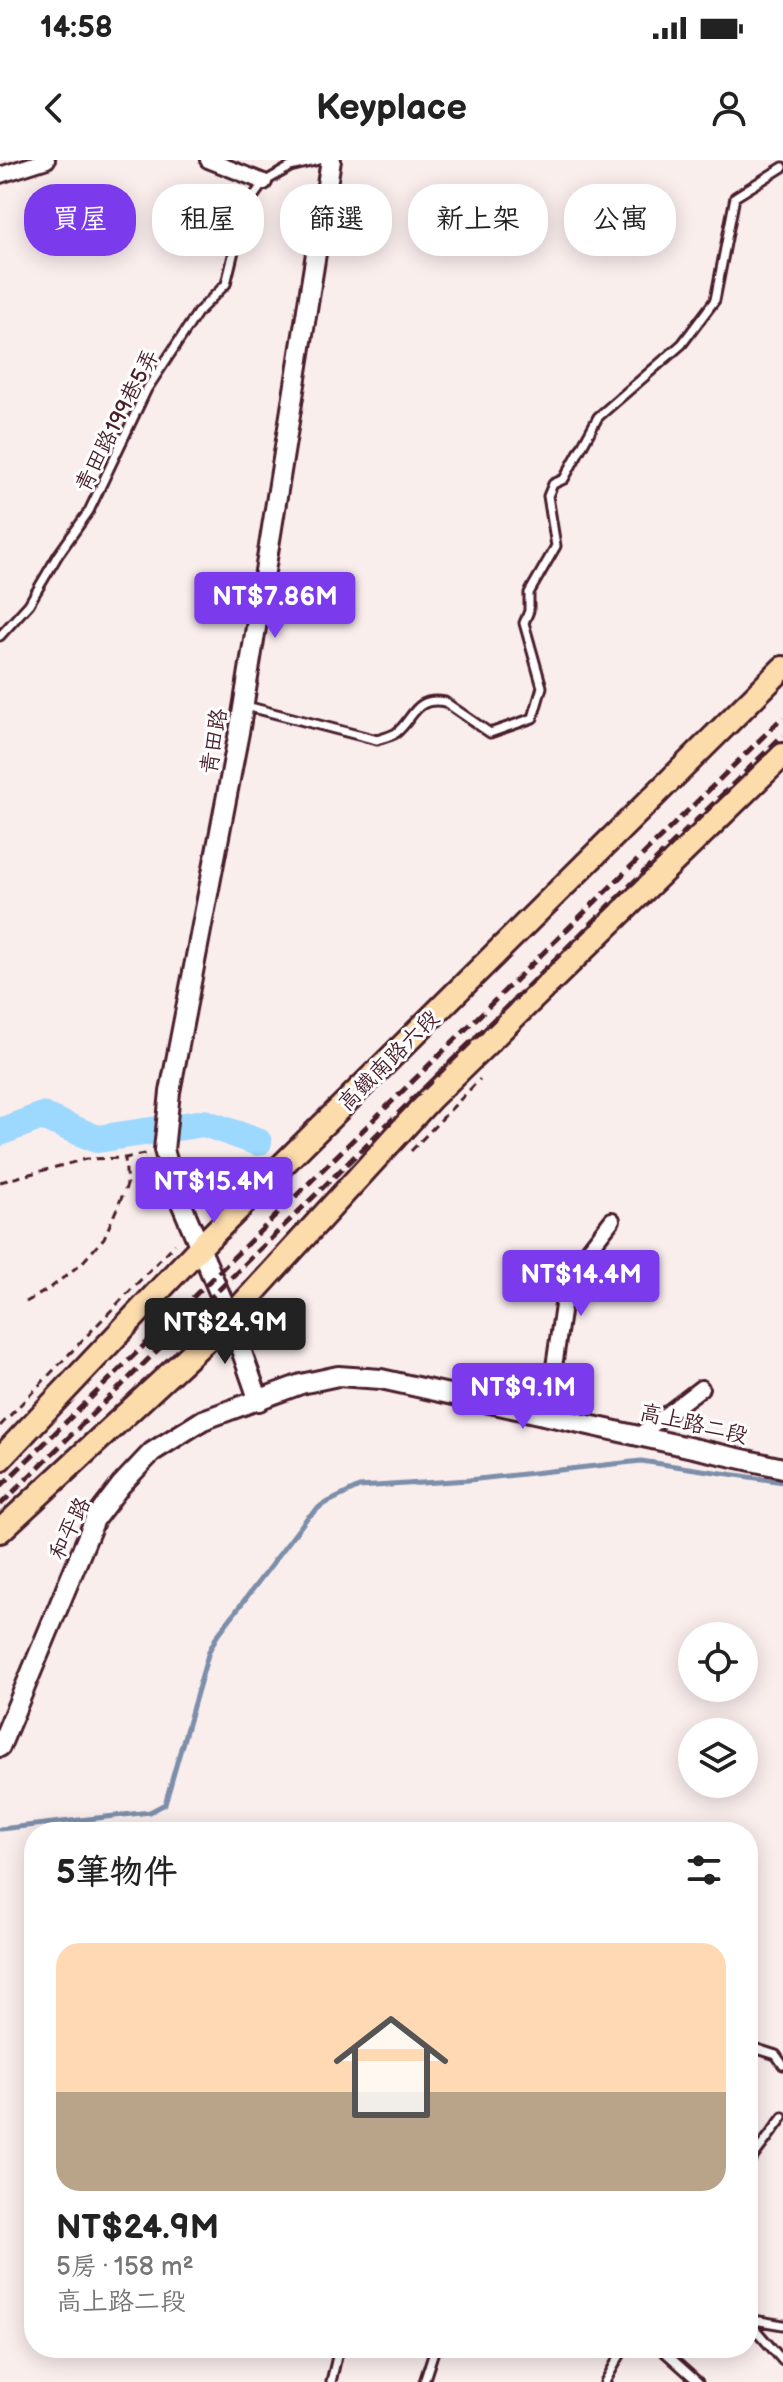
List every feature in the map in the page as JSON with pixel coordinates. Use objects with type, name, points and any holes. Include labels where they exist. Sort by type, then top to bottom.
[{"type":"main road","name":"高鐵南路六段","points":[[0,1459],[201,1246],[783,668]]},
{"type":"main road","points":[[0,1531],[230,1318],[430,1099],[783,755]]},
{"type":"street","points":[[0,175],[47,160]]},
{"type":"street","points":[[208,160],[264,182]]},
{"type":"street","name":"青田路","points":[[230,1318],[176,1191],[166,1142],[168,1114],[243,705],[331,160]]},
{"type":"street","points":[[547,1415],[567,1278],[612,1220]]},
{"type":"street","points":[[230,1318],[259,1401]]},
{"type":"street","name":"高上路二段","points":[[259,1401],[301,1384],[338,1376],[381,1379],[783,1468]]},
{"type":"street","points":[[638,1436],[701,1388]]},
{"type":"street","name":"和平路","points":[[0,1747],[95,1519],[152,1452],[203,1420],[259,1401]]},
{"type":"lane","points":[[264,182],[290,167],[319,160]]},
{"type":"lane","points":[[243,705],[377,740],[397,732],[416,707],[438,701],[445,702],[490,733],[533,718],[542,687],[524,623],[529,611],[529,593],[556,546],[548,496],[553,484],[564,479],[598,417],[682,344],[715,300],[735,197],[783,167]]},
{"type":"lane","name":"青田路199巷5弄","points":[[0,636],[29,604],[89,511],[147,389],[198,312],[226,284],[244,210],[264,182]]},
{"type":"lane","points":[[758,2049],[776,2055],[783,2065]]},
{"type":"lane","points":[[758,2151],[783,2117]]},
{"type":"lane","points":[[758,2321],[783,2325]]},
{"type":"lane","points":[[758,2332],[783,2361]]},
{"type":"lane","points":[[333,2381],[337,2358]]},
{"type":"lane","points":[[424,2382],[432,2358]]},
{"type":"lane","points":[[605,2382],[618,2358]]},
{"type":"lane","points":[[671,2358],[698,2382]]},
{"type":"path","points":[[0,1182],[86,1159],[125,1158],[166,1142]]},
{"type":"path","points":[[26,1302],[82,1263],[104,1238],[127,1185],[125,1158]]},
{"type":"waterway","points":[[0,1132],[42,1116],[97,1139],[204,1123],[258,1142]]},
{"type":"waterway","points":[[62,1822],[150,1812],[165,1804],[209,1651],[217,1636],[307,1518],[322,1505],[359,1487],[469,1480],[641,1461],[783,1482]]},
{"type":"waterway","points":[[0,1829],[24,1826]]},
{"type":"railway","points":[[0,1487],[783,717]]},
{"type":"railway","points":[[0,1505],[783,735]]}]
